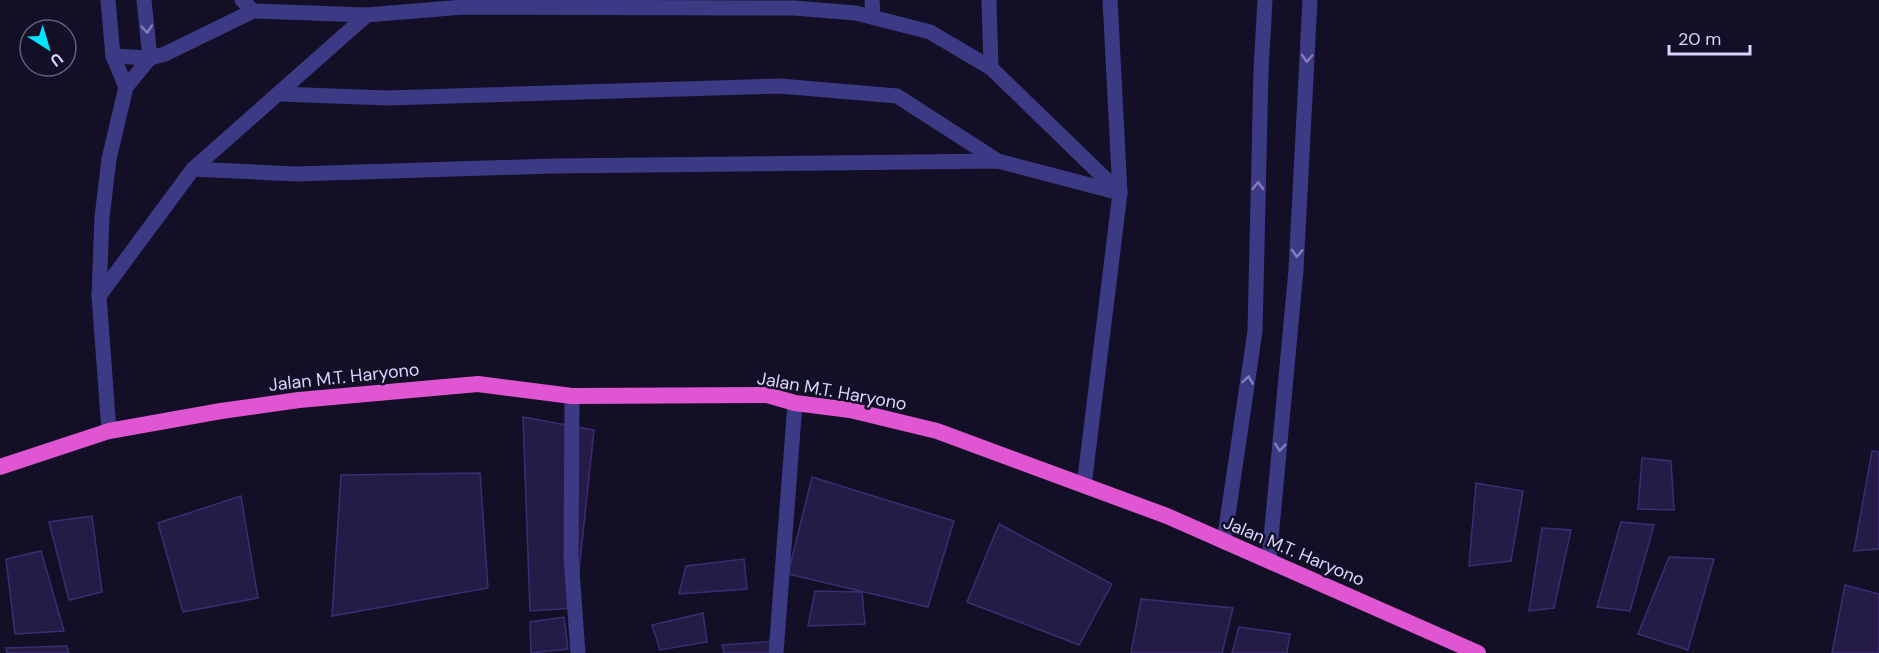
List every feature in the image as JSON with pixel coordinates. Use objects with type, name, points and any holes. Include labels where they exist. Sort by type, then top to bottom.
[{"type":"highway","name":"Jalan M.T. Haryono","points":[[0,467],[109,432],[221,411],[299,400],[478,384],[573,396],[767,395],[795,403],[850,410],[937,431],[1167,516],[1478,653]]},
{"type":"street","points":[[108,0],[113,56],[126,87]]},
{"type":"street","points":[[109,432],[99,296],[102,217],[107,171],[126,87],[150,58],[144,0]]},
{"type":"street","points":[[388,13],[399,0]]},
{"type":"street","points":[[872,0],[873,18]]},
{"type":"street","points":[[989,0],[991,68]]},
{"type":"street","points":[[1084,486],[1120,193],[1110,0]]},
{"type":"street","points":[[1224,542],[1255,331],[1261,71],[1265,0]]},
{"type":"street","points":[[1269,560],[1296,270],[1310,0]]},
{"type":"street","points":[[113,56],[150,58],[173,50],[248,5],[367,15],[464,7],[679,4],[794,8],[856,13],[930,32],[991,68],[1120,193]]},
{"type":"street","points":[[99,296],[193,169],[367,15]]},
{"type":"street","points":[[279,94],[387,98],[780,86],[897,96],[998,161]]},
{"type":"street","points":[[193,169],[296,174],[554,166],[998,161],[1120,193]]},
{"type":"street","points":[[573,396],[571,557],[578,653]]},
{"type":"street","points":[[776,653],[795,403]]},
{"type":"building","points":[[523,417],[594,430],[575,608],[530,611]]},
{"type":"building","points":[[1872,451],[1879,452],[1879,549],[1854,551]]},
{"type":"building","points":[[1642,458],[1671,461],[1674,510],[1638,509]]},
{"type":"building","points":[[480,473],[488,588],[332,616],[341,475]]},
{"type":"building","points":[[812,477],[954,521],[928,607],[788,574]]},
{"type":"building","points":[[1476,483],[1523,491],[1511,561],[1469,566]]},
{"type":"building","points":[[241,496],[258,598],[183,612],[158,523]]},
{"type":"building","points":[[92,516],[102,592],[69,600],[49,522]]},
{"type":"building","points":[[1621,522],[1654,525],[1630,611],[1597,607]]},
{"type":"building","points":[[999,524],[1112,584],[1079,645],[967,602]]},
{"type":"building","points":[[1542,528],[1571,530],[1554,608],[1529,611]]},
{"type":"building","points":[[41,551],[64,631],[15,634],[6,559]]},
{"type":"building","points":[[1669,557],[1714,559],[1688,650],[1638,634]]},
{"type":"building","points":[[744,559],[747,589],[679,594],[686,566]]},
{"type":"building","points":[[1845,585],[1879,594],[1879,653],[1832,653]]},
{"type":"building","points":[[815,591],[862,592],[865,624],[808,626]]},
{"type":"building","points":[[1141,599],[1233,608],[1222,653],[1131,653]]},
{"type":"building","points":[[703,613],[707,642],[660,650],[652,625]]},
{"type":"building","points":[[564,617],[568,649],[531,653],[530,622]]},
{"type":"building","points":[[1239,627],[1290,634],[1287,653],[1232,653]]},
{"type":"building","points":[[777,641],[778,653],[724,653],[722,645]]},
{"type":"building","points":[[67,646],[69,653],[7,653],[6,648]]}]
